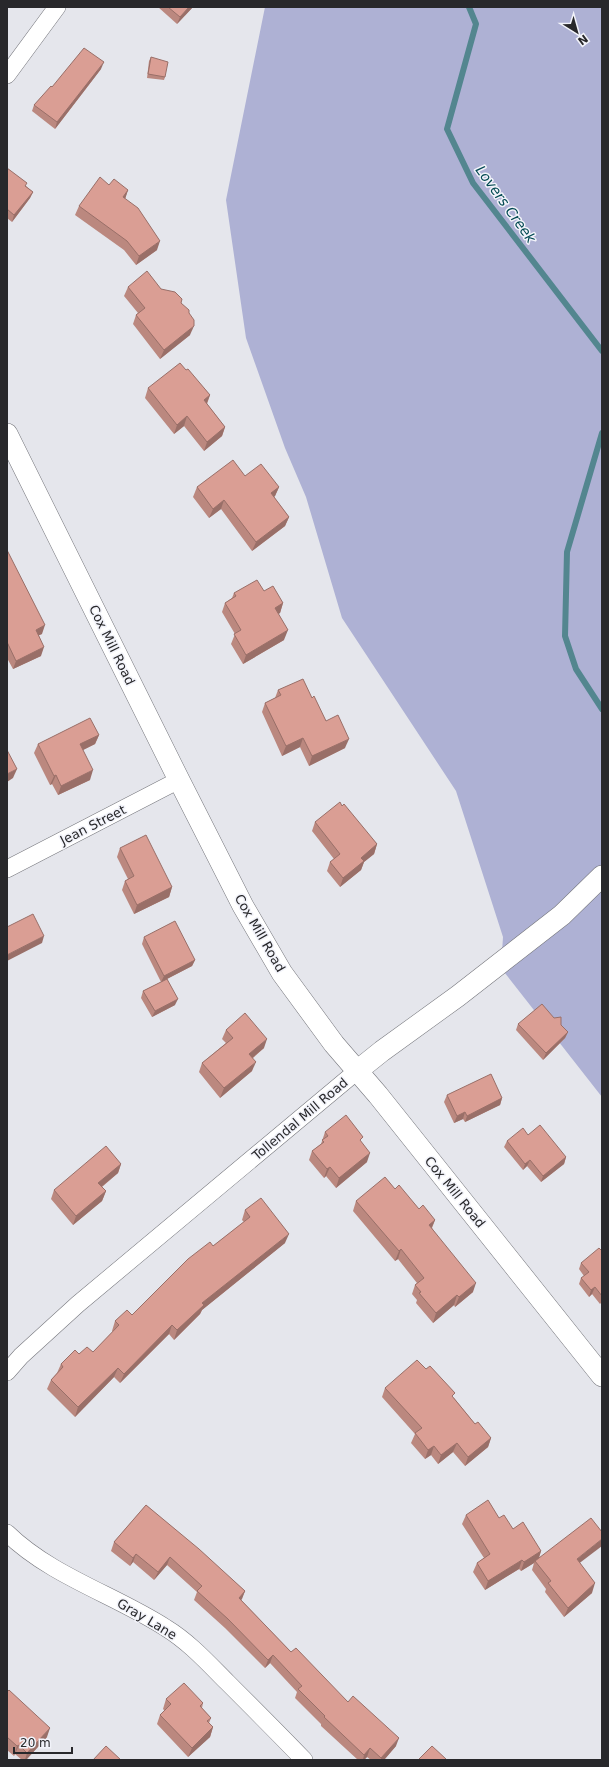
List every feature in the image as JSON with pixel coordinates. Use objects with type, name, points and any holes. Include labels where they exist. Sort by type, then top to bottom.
[{"type":"street","points":[[7,75],[58,7]]},
{"type":"street","name":"Cox Mill Road","points":[[7,434],[243,906],[282,973],[334,1044],[378,1095],[602,1376]]},
{"type":"street","name":"Jean Street","points":[[7,869],[179,780]]},
{"type":"street","name":"Tollendal Mill Road","points":[[7,1372],[21,1356],[78,1304],[357,1071],[458,996],[562,915],[602,876]]},
{"type":"street","name":"Gray Lane","points":[[7,1533],[28,1552],[167,1628],[216,1671],[304,1760]]},
{"type":"shaded area","points":[[265,7],[602,7],[602,1097],[501,968],[503,937],[456,791],[342,618],[306,497],[285,448],[246,338],[226,200]]},
{"type":"building","points":[[168,7],[189,7],[180,17]]},
{"type":"building","points":[[84,48],[104,62],[57,122],[34,105],[51,86],[52,87]]},
{"type":"building","points":[[151,57],[168,62],[165,77],[148,74]]},
{"type":"building","points":[[7,168],[27,183],[25,186],[33,192],[14,215],[7,209]]},
{"type":"building","points":[[100,177],[109,185],[114,179],[128,190],[123,197],[138,208],[160,241],[139,256],[127,241],[79,206]]},
{"type":"building","points":[[147,271],[161,289],[175,292],[182,299],[181,303],[189,310],[189,313],[194,320],[194,326],[164,350],[136,315],[145,308],[128,287]]},
{"type":"building","points":[[180,363],[186,370],[188,369],[210,395],[204,400],[225,427],[207,442],[187,416],[177,425],[148,388]]},
{"type":"building","points":[[233,460],[245,476],[261,464],[279,487],[271,493],[289,517],[256,542],[224,500],[213,509],[197,487]]},
{"type":"building","points":[[7,550],[45,625],[36,630],[44,647],[16,661],[7,642]]},
{"type":"building","points":[[257,580],[264,591],[273,586],[283,603],[275,608],[288,630],[246,655],[234,634],[241,630],[225,603],[236,596],[234,593]]},
{"type":"building","points":[[303,679],[312,698],[314,696],[326,721],[338,715],[349,739],[312,756],[303,738],[286,746],[265,703],[281,695],[278,690]]},
{"type":"building","points":[[90,718],[99,735],[80,744],[93,770],[61,786],[56,775],[54,776],[38,744]]},
{"type":"building","points":[[7,750],[17,769],[7,774]]},
{"type":"building","points":[[340,802],[342,806],[344,804],[377,844],[361,858],[364,861],[343,878],[330,862],[340,854],[315,822]]},
{"type":"building","points":[[146,835],[172,887],[137,905],[125,881],[134,876],[120,848]]},
{"type":"building","points":[[33,914],[44,936],[7,955],[7,927]]},
{"type":"building","points":[[175,921],[195,960],[164,976],[144,937]]},
{"type":"building","points":[[167,979],[178,999],[155,1011],[143,991]]},
{"type":"building","points":[[542,1004],[554,1018],[561,1017],[561,1025],[568,1032],[546,1053],[518,1024]]},
{"type":"building","points":[[245,1013],[267,1039],[249,1054],[256,1062],[224,1088],[202,1063],[233,1038],[226,1030]]},
{"type":"building","points":[[491,1074],[502,1098],[467,1116],[465,1112],[457,1116],[447,1095]]},
{"type":"building","points":[[346,1115],[363,1137],[360,1140],[370,1153],[339,1178],[330,1167],[327,1169],[312,1151],[324,1142],[322,1140],[328,1136],[325,1132]]},
{"type":"building","points":[[540,1125],[566,1157],[543,1176],[530,1160],[525,1164],[507,1141],[523,1128],[528,1135]]},
{"type":"building","points":[[106,1146],[121,1164],[98,1183],[106,1191],[76,1216],[54,1190]]},
{"type":"building","points":[[385,1177],[395,1189],[399,1185],[419,1209],[423,1205],[435,1220],[429,1225],[476,1283],[459,1297],[457,1295],[436,1313],[419,1293],[421,1292],[415,1285],[424,1278],[401,1249],[399,1251],[356,1201]]},
{"type":"building","points":[[261,1198],[289,1234],[202,1303],[204,1305],[177,1330],[172,1325],[124,1374],[118,1368],[78,1407],[51,1380],[63,1367],[61,1364],[75,1350],[79,1354],[87,1347],[93,1352],[119,1325],[115,1321],[127,1310],[132,1315],[188,1259],[210,1242],[213,1246],[250,1217],[245,1210]]},
{"type":"building","points":[[599,1248],[602,1251],[602,1296],[595,1287],[591,1290],[581,1278],[589,1272],[581,1263]]},
{"type":"building","points":[[417,1360],[426,1369],[430,1366],[455,1393],[452,1396],[475,1424],[478,1422],[491,1438],[468,1457],[457,1443],[441,1455],[434,1446],[428,1450],[415,1433],[422,1428],[385,1388]]},
{"type":"building","points":[[488,1500],[499,1518],[504,1515],[513,1529],[523,1522],[541,1551],[524,1562],[522,1560],[488,1581],[477,1563],[490,1554],[466,1515]]},
{"type":"building","points":[[146,1505],[199,1549],[245,1591],[239,1598],[291,1652],[296,1648],[348,1702],[353,1696],[399,1738],[381,1758],[370,1748],[364,1755],[324,1717],[325,1716],[298,1689],[302,1686],[273,1655],[268,1660],[228,1619],[197,1591],[202,1586],[170,1557],[158,1572],[136,1554],[133,1558],[114,1542]]},
{"type":"building","points":[[591,1518],[602,1532],[602,1539],[577,1559],[595,1583],[568,1608],[548,1583],[551,1581],[535,1561]]},
{"type":"building","points":[[184,1683],[203,1703],[200,1706],[211,1718],[207,1721],[213,1727],[192,1748],[160,1715],[171,1704],[166,1699]]},
{"type":"building","points":[[9,1690],[50,1728],[27,1753],[19,1745],[17,1746],[7,1737],[7,1692]]},
{"type":"building","points":[[106,1746],[121,1760],[93,1760]]},
{"type":"building","points":[[432,1746],[446,1759],[418,1760]]},
{"type":"waterway","name":"Lovers Creek","points":[[469,7],[476,24],[447,129],[473,183],[602,351]]},
{"type":"waterway","name":"Lovers Creek","points":[[602,433],[567,552],[565,636],[576,669],[602,709]]}]
